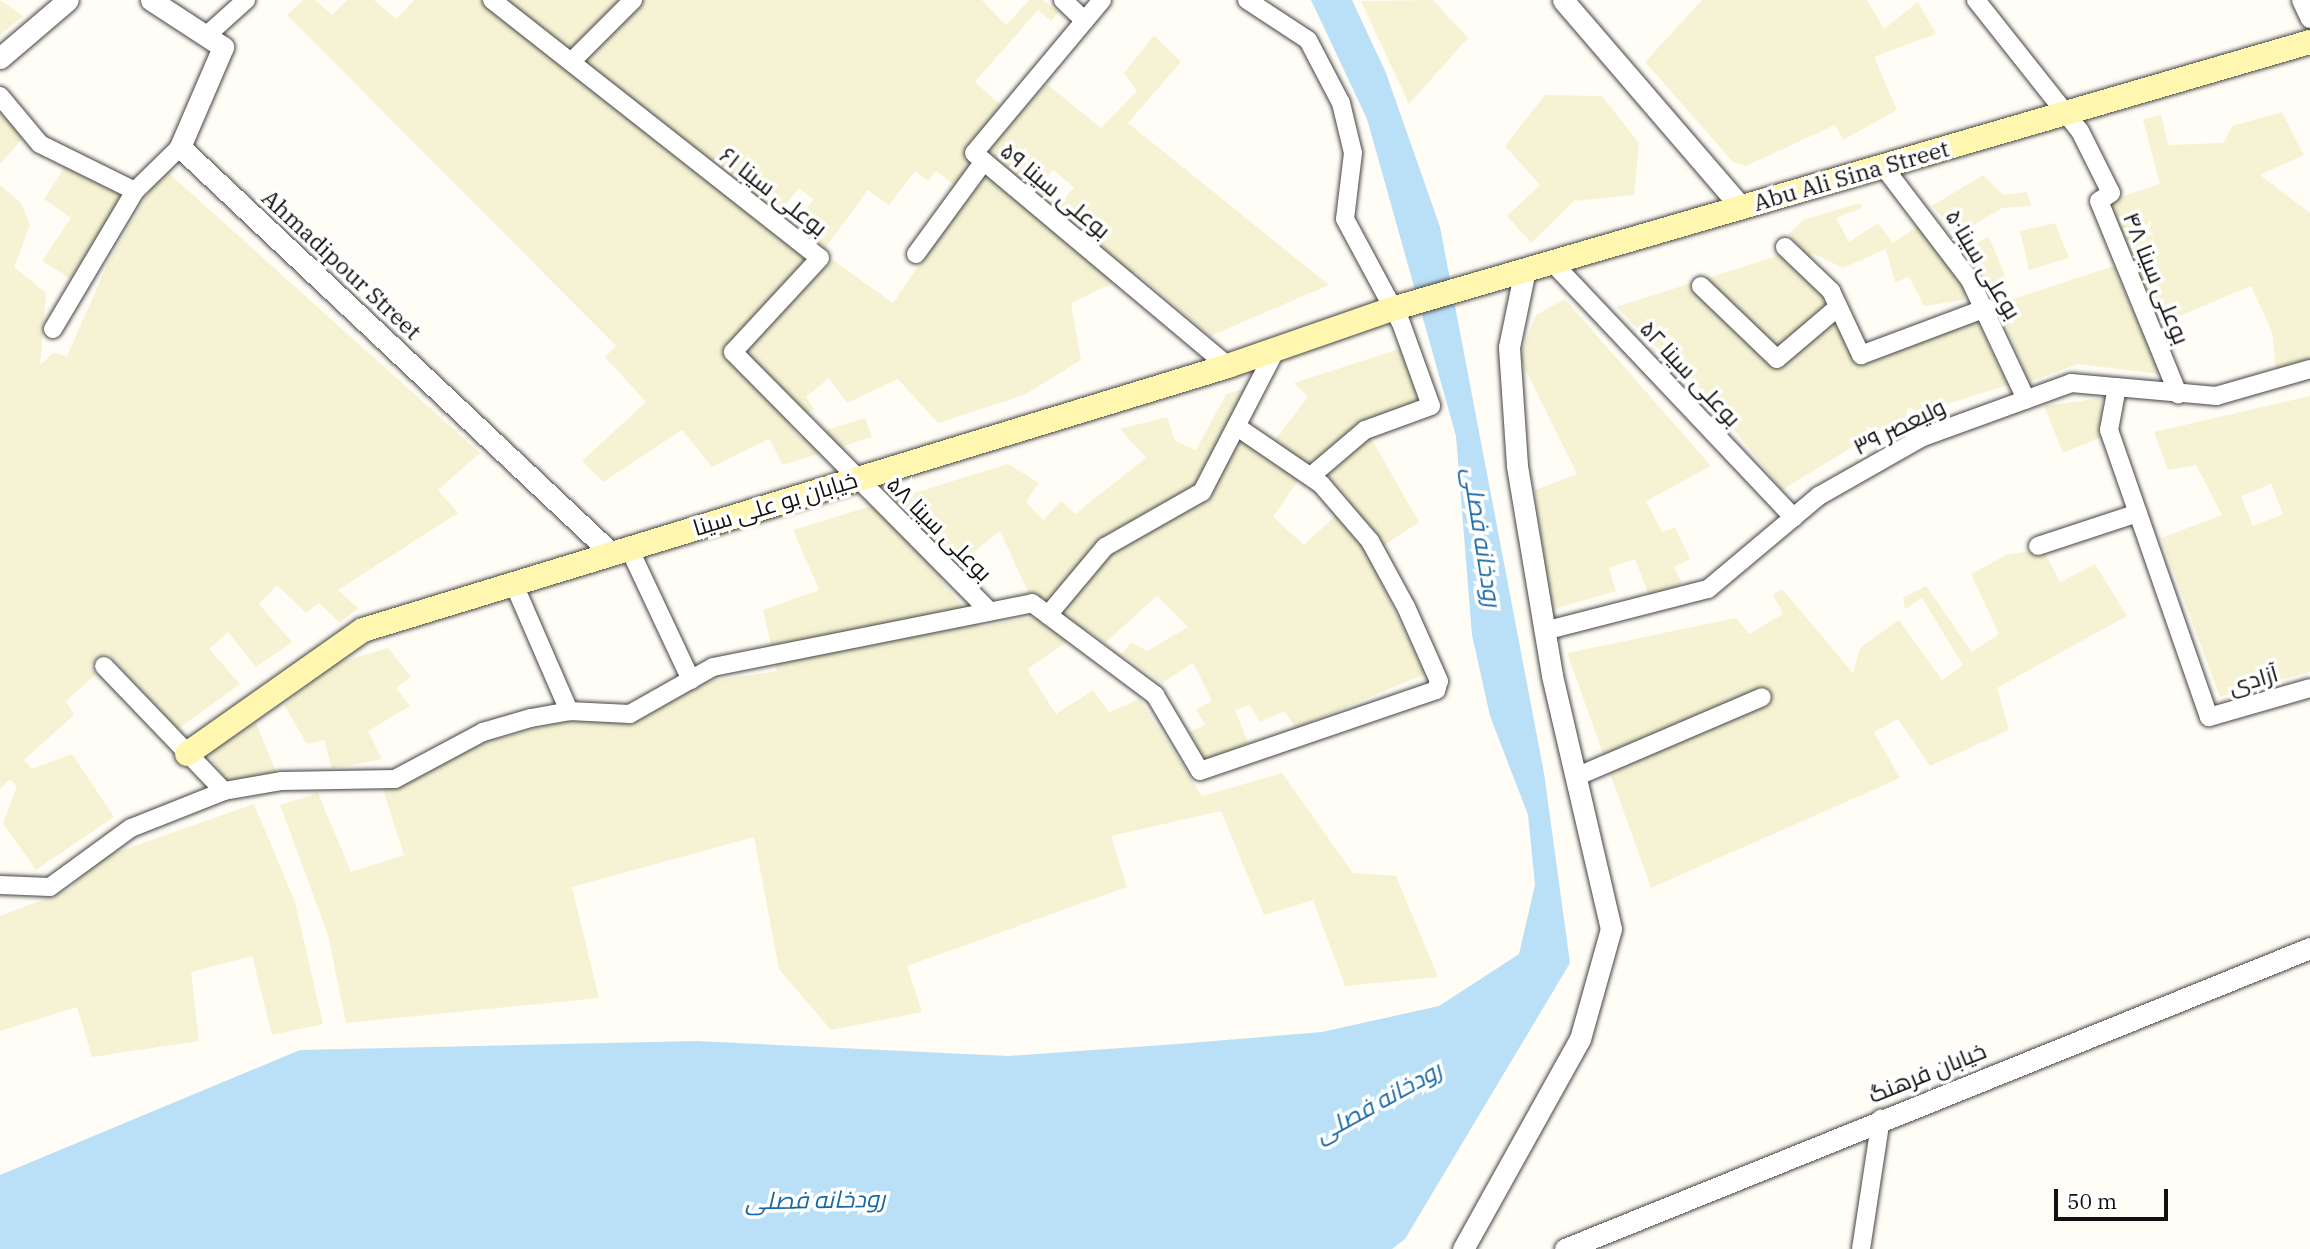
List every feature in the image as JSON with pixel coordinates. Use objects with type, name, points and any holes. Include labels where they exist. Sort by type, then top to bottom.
[{"type":"main road","name":"Abu Ali Sina Street","points":[[1392,309],[2310,42]]},
{"type":"main road","name":"خیابان بو علی سینا","points":[[187,754],[363,630],[619,549],[1228,366],[1392,309]]},
{"type":"street","points":[[0,58],[68,0]]},
{"type":"street","points":[[53,329],[135,191],[180,147],[223,47],[151,0]]},
{"type":"street","points":[[206,36],[246,0]]},
{"type":"street","name":"بوعلی سینا ۶۱","points":[[492,0],[820,258],[733,352],[856,479]]},
{"type":"street","points":[[571,62],[634,0]]},
{"type":"street","points":[[1063,0],[1084,21]]},
{"type":"street","name":"بوعلی سینا ۵۹","points":[[1102,0],[974,153],[1228,366]]},
{"type":"street","points":[[1247,0],[1285,21],[1319,56],[1351,130],[1345,219],[1392,309],[1431,406],[1365,430],[1311,476]]},
{"type":"street","points":[[1976,0],[2070,111]]},
{"type":"street","points":[[2301,0],[2310,19]]},
{"type":"street","points":[[1567,1],[1741,207]]},
{"type":"street","points":[[0,96],[40,144],[135,191]]},
{"type":"street","name":"بوعلی سینا ۴۸","points":[[2070,111],[2111,193],[2099,201],[2178,394]]},
{"type":"street","name":"Ahmadipour Street","points":[[180,147],[619,549]]},
{"type":"street","points":[[916,254],[984,161]]},
{"type":"street","name":"بوعلی سینا۵۰","points":[[1883,166],[1947,243],[1986,308],[2026,399]]},
{"type":"street","points":[[1785,247],[1838,307],[1861,355],[1986,308]]},
{"type":"street","name":"بوعلی سینا ۵۲","points":[[1552,262],[1794,518]]},
{"type":"street","points":[[1463,1249],[1580,1040],[1611,929],[1544,631],[1517,465],[1509,347],[1525,270]]},
{"type":"street","points":[[1701,286],[1777,359],[1838,307]]},
{"type":"street","points":[[1048,615],[1105,547],[1202,492],[1239,428],[1276,349]]},
{"type":"street","name":"ولیعصر ۳۹","points":[[1544,631],[1708,589],[1794,518],[1923,437],[2071,383],[2216,396],[2310,369]]},
{"type":"street","points":[[2038,546],[2138,513],[2109,430],[2117,387]]},
{"type":"street","points":[[0,885],[50,887],[131,828],[224,791],[282,780],[395,779],[483,732],[569,711],[630,714],[713,667],[1032,603],[1155,695],[1200,771],[1436,690],[1439,681],[1390,573],[1347,511],[1311,476],[1239,428]]},
{"type":"street","name":"بوعلی سینا ۵۸","points":[[856,479],[989,611]]},
{"type":"street","name":"آزادی","points":[[2138,513],[2209,717],[2310,688]]},
{"type":"street","points":[[619,549],[691,680]]},
{"type":"street","points":[[513,582],[569,711]]},
{"type":"street","points":[[104,666],[224,791]]},
{"type":"street","points":[[1578,776],[1762,697]]},
{"type":"street","name":"خیابان فرهنگ","points":[[1565,1249],[1881,1119],[2310,948]]},
{"type":"street","points":[[1861,1249],[1881,1119]]},
{"type":"shaded area","points":[[0,0],[23,16],[0,35]]},
{"type":"shaded area","points":[[303,0],[315,0],[332,15],[347,0],[374,0],[396,19],[414,0],[982,0],[1006,25],[1029,0],[1043,0],[1058,13],[1051,21],[1038,10],[975,82],[1015,118],[1047,84],[1101,128],[1137,91],[1124,73],[1154,35],[1181,62],[1128,123],[1329,285],[1210,336],[1136,272],[1071,303],[1081,360],[1024,395],[938,423],[898,379],[847,403],[829,378],[806,397],[814,409],[788,424],[801,438],[865,418],[872,437],[783,465],[769,439],[712,467],[682,430],[603,482],[582,461],[646,402],[605,357],[616,346],[287,15]],"holes":[[[1053,170],[1074,187],[1057,208],[1036,191]],[[915,171],[928,181],[936,171],[967,195],[893,303],[833,260],[824,270],[769,226],[799,188],[813,199],[796,225],[825,248],[868,190],[889,205]]]},
{"type":"shaded area","points":[[1433,0],[1468,38],[1409,104],[1361,1]]},
{"type":"shaded area","points":[[1702,0],[1867,0],[1884,29],[1918,2],[1936,34],[1874,57],[1897,110],[1843,140],[1835,125],[1746,166],[1733,162],[1645,62]]},
{"type":"shaded area","points":[[1545,95],[1602,96],[1639,143],[1634,195],[1574,201],[1531,243],[1507,216],[1540,185],[1505,146]]},
{"type":"shaded area","points":[[0,99],[29,131],[0,164]]},
{"type":"shaded area","points":[[2282,112],[2304,155],[2260,175],[2310,213],[2310,360],[2276,369],[2272,332],[2251,286],[2158,325],[2108,201],[2160,184],[2143,120],[2161,114],[2168,145],[2223,143],[2232,126]]},
{"type":"shaded area","points":[[70,159],[126,195],[70,279],[42,261],[71,218],[44,199]]},
{"type":"shaded area","points":[[163,168],[480,453],[438,490],[458,513],[338,590],[358,608],[340,623],[319,603],[306,613],[277,585],[259,604],[292,642],[256,667],[228,632],[209,649],[240,684],[178,729],[107,652],[90,665],[96,674],[66,701],[74,715],[24,760],[32,769],[72,754],[114,817],[36,870],[3,824],[17,786],[10,779],[0,789],[0,185],[21,203],[30,225],[14,267],[46,293],[40,365],[53,353],[67,356],[108,263]]},
{"type":"shaded area","points":[[1983,175],[2003,195],[2026,192],[2032,206],[2002,208],[1958,234],[1932,206]]},
{"type":"shaded area","points":[[1860,203],[1862,208],[1836,218],[1849,242],[1878,223],[1893,243],[1923,223],[1966,280],[1964,300],[1924,306],[1909,277],[1895,282],[1886,249],[1843,268],[1812,253],[1799,269],[1837,308],[1864,355],[1976,319],[2008,385],[1896,420],[1782,490],[1713,403],[1616,307],[1802,248],[1788,234],[1803,220]]},
{"type":"shaded area","points":[[2055,223],[2069,258],[2029,270],[2020,231]]},
{"type":"shaded area","points":[[1989,237],[2006,278],[1992,284],[1975,273],[1960,250]]},
{"type":"shaded area","points":[[2114,266],[2160,374],[2078,364],[2029,382],[1998,304]]},
{"type":"shaded area","points":[[1565,299],[1711,466],[1646,501],[1662,532],[1675,527],[1690,559],[1674,567],[1682,583],[1649,596],[1635,559],[1609,568],[1616,591],[1551,610],[1535,490],[1577,474],[1519,357],[1536,315]]},
{"type":"shaded area","points":[[1402,348],[1422,399],[1363,424],[1419,522],[1368,556],[1425,674],[1296,728],[1284,711],[1260,722],[1250,705],[1235,710],[1248,743],[1206,761],[1190,732],[1205,725],[1196,710],[1212,701],[1193,663],[1162,683],[1122,654],[1131,642],[1147,651],[1188,627],[1157,596],[1105,643],[1086,629],[1027,669],[1056,714],[1093,690],[1109,712],[1140,699],[1202,796],[1282,773],[1353,873],[1396,876],[1438,977],[1345,986],[1313,900],[1264,915],[1221,811],[1111,836],[1127,887],[907,966],[922,1012],[831,1030],[779,969],[754,837],[572,887],[599,998],[346,1023],[328,935],[280,805],[318,793],[351,872],[404,855],[383,790],[484,742],[578,718],[628,724],[709,681],[777,671],[763,610],[819,590],[793,530],[1008,464],[1039,483],[1026,502],[1043,520],[1061,501],[1075,514],[1146,458],[1120,429],[1167,417],[1175,441],[1196,450],[1226,394],[1248,388],[1228,428],[1265,453],[1308,397],[1294,383]],"holes":[[[1313,459],[1351,501],[1304,545],[1273,517]],[[1000,531],[1039,616],[980,627],[940,579]]]},
{"type":"shaded area","points":[[2310,396],[2310,672],[2220,697],[2161,538],[2222,515],[2196,465],[2168,470],[2154,432]],"holes":[[[2271,484],[2283,514],[2253,526],[2241,496]]]},
{"type":"shaded area","points":[[2102,398],[2100,438],[2063,453],[2044,406]]},
{"type":"shaded area","points":[[2043,549],[2060,582],[2095,564],[2127,616],[1997,688],[2009,730],[1930,766],[1898,719],[1874,732],[1900,778],[1651,888],[1567,653],[1736,618],[1749,634],[1783,614],[1773,595],[1782,589],[1853,673],[1860,648],[1899,620],[1942,680],[1963,665],[1922,598],[1905,609],[1903,598],[1926,586],[1972,652],[1999,634],[1971,574],[2006,555]]},
{"type":"shaded area","points":[[388,648],[411,677],[396,688],[410,706],[368,731],[382,759],[332,769],[324,740],[307,744],[284,705],[334,664]]},
{"type":"shaded area","points":[[256,723],[277,774],[230,786],[208,753]]},
{"type":"shaded area","points":[[254,804],[295,902],[323,1024],[272,1035],[252,956],[191,972],[199,1041],[92,1057],[77,1007],[0,1031],[0,916],[69,890],[97,859]]},
{"type":"water","name":"رودخانه فصلی","points":[[1311,0],[1352,0],[1386,73],[1440,227],[1544,773],[1570,963],[1405,1239],[1392,1249],[0,1249],[0,1175],[300,1050],[697,1041],[1008,1056],[1177,1044],[1322,1032],[1439,1006],[1519,954],[1535,885],[1528,815],[1490,716],[1472,635],[1456,436],[1367,119]]}]
